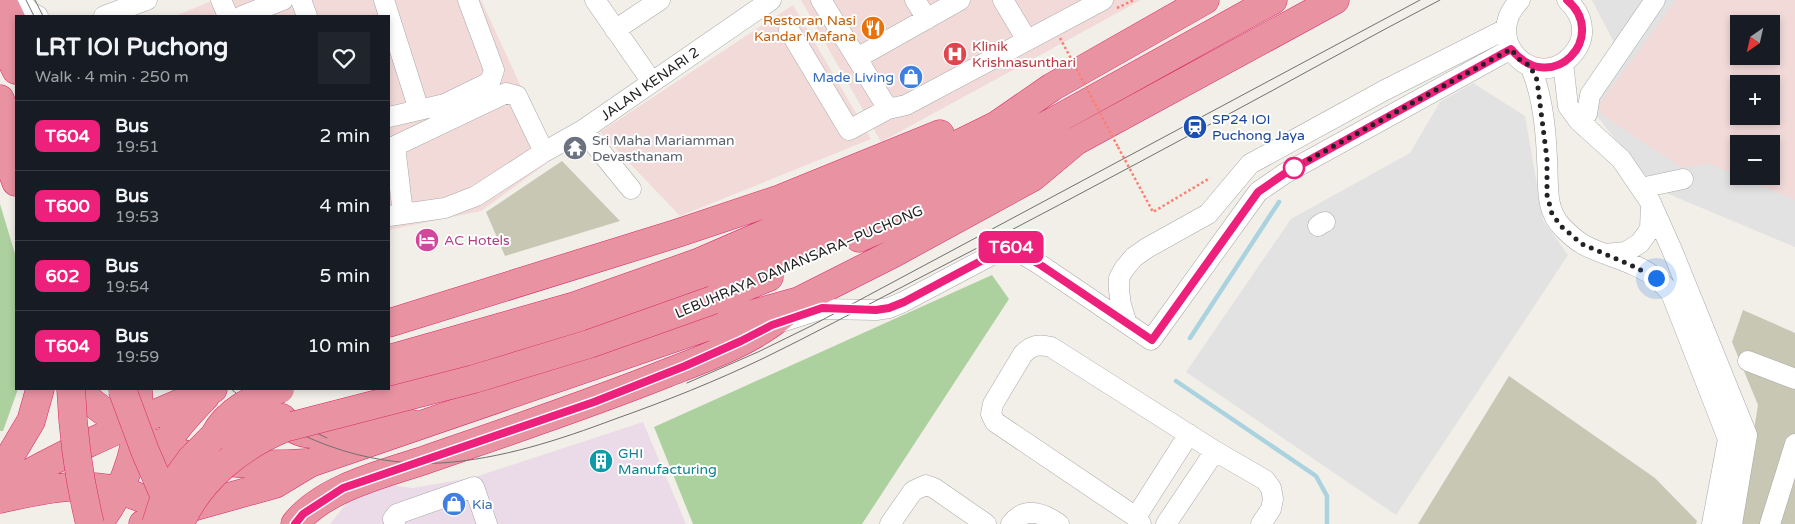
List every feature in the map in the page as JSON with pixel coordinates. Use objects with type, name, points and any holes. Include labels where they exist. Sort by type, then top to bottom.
[{"type":"highway","points":[[0,0],[15,27]]},
{"type":"highway","points":[[391,366],[575,306],[688,266],[885,182],[997,125],[1052,87],[1205,0]]},
{"type":"highway","name":"LEBUHRAYA DAMANSARA–PUCHONG","points":[[173,522],[232,457],[278,430],[474,379],[589,344],[709,291],[987,158],[1273,0]]},
{"type":"highway","name":"LEBUHRAYA DAMANSARA–PUCHONG","points":[[391,366],[586,326],[709,291],[881,229],[950,198],[1012,165],[1076,141],[1335,0]]},
{"type":"highway","points":[[0,37],[15,68]]},
{"type":"highway","points":[[390,323],[678,233],[780,199],[1052,87]]},
{"type":"highway","points":[[0,99],[15,138]]},
{"type":"highway","points":[[885,182],[918,175],[1089,100]]},
{"type":"highway","points":[[0,138],[15,179]]},
{"type":"highway","points":[[143,524],[173,522],[274,484],[310,462],[703,328],[799,301],[894,253],[1033,177],[1076,141]]},
{"type":"highway","points":[[295,524],[303,514],[343,488],[594,402],[685,366],[772,325],[799,301]]},
{"type":"highway","points":[[0,473],[31,421],[40,390]]},
{"type":"highway","points":[[71,390],[74,428],[90,524]]},
{"type":"highway","points":[[78,390],[100,409],[163,447],[212,461],[266,464],[310,462]]},
{"type":"highway","points":[[122,390],[173,522]]},
{"type":"highway","points":[[128,524],[128,493],[134,452],[134,428],[138,390]]},
{"type":"highway","points":[[0,490],[27,474],[134,428],[211,390]]},
{"type":"highway","points":[[98,524],[128,493],[190,411],[212,390]]},
{"type":"highway","points":[[267,390],[270,399],[284,421],[294,430],[306,435],[319,434],[374,421],[423,425]]},
{"type":"highway","points":[[173,522],[162,505],[191,459],[214,436],[220,425],[234,411],[277,390]]},
{"type":"highway","points":[[214,436],[361,390]]},
{"type":"highway","points":[[0,499],[48,488],[76,486],[128,493],[173,522]]},
{"type":"street","points":[[20,0],[30,12],[36,15]]},
{"type":"street","points":[[117,14],[147,0]]},
{"type":"street","points":[[222,0],[228,15]]},
{"type":"street","points":[[245,15],[283,0]]},
{"type":"street","points":[[301,0],[307,15]]},
{"type":"street","points":[[384,0],[389,15]]},
{"type":"street","points":[[390,117],[445,104],[490,82],[494,70],[468,0]]},
{"type":"street","points":[[596,0],[652,82]]},
{"type":"street","points":[[616,30],[660,0]]},
{"type":"street","name":"JALAN KENARI 2","points":[[396,215],[444,208],[476,196],[582,130],[771,0]]},
{"type":"street","points":[[821,0],[888,109]]},
{"type":"street","points":[[915,0],[927,19]]},
{"type":"street","points":[[857,58],[960,0]]},
{"type":"street","points":[[1003,0],[1027,40]]},
{"type":"street","points":[[789,30],[849,130],[888,109],[906,105],[1103,0]]},
{"type":"street","points":[[1520,0],[1513,7],[1508,18],[1507,39],[1511,49],[1519,59],[1530,66],[1547,68],[1563,63],[1572,56],[1578,47],[1582,36],[1582,25],[1579,14],[1572,2]]},
{"type":"street","points":[[1587,114],[1590,95],[1655,0]]},
{"type":"street","points":[[390,19],[419,110]]},
{"type":"street","points":[[1127,324],[1121,305],[1118,278],[1124,268],[1147,248],[1208,214],[1250,164],[1385,90],[1506,29]]},
{"type":"street","points":[[772,325],[822,308],[876,310],[889,308],[904,302],[1009,246],[1152,340],[1258,192],[1284,174],[1511,49]]},
{"type":"street","points":[[1563,63],[1568,106],[1579,121],[1621,159],[1646,196],[1672,250],[1747,436],[1732,524]]},
{"type":"street","points":[[1530,66],[1537,80],[1541,102],[1547,159],[1547,195],[1552,214],[1562,227],[1582,244],[1656,278],[1671,293],[1728,439],[1712,524]]},
{"type":"street","points":[[396,215],[392,146],[506,93],[517,96],[544,152]]},
{"type":"street","points":[[582,130],[631,189]]},
{"type":"street","points":[[1646,196],[1683,179]]},
{"type":"street","points":[[1605,254],[1626,252],[1640,243],[1650,229],[1646,196]]},
{"type":"street","points":[[1189,434],[1138,521],[995,422],[991,414],[993,404],[1023,354],[1030,347],[1039,344],[1050,347],[1189,434],[1215,451],[1265,480],[1271,488],[1273,499],[1271,509],[1261,524]]},
{"type":"street","points":[[1748,361],[1795,379]]},
{"type":"street","points":[[1770,524],[1795,444]]},
{"type":"street","points":[[1166,524],[1215,451]]},
{"type":"street","points":[[890,524],[913,491],[926,485],[934,488],[986,524]]},
{"type":"street","points":[[395,524],[393,519],[397,514],[474,487],[487,524]]},
{"type":"street","points":[[1011,524],[1022,515],[1031,512],[1047,516],[1059,524]]},
{"type":"path","points":[[1060,38],[1153,212],[1210,178]]},
{"type":"shaded area","points":[[214,0],[481,0],[554,158],[481,211],[390,230],[390,15],[177,15]]},
{"type":"shaded area","points":[[801,0],[1141,0],[881,142]]},
{"type":"shaded area","points":[[1592,0],[1795,0],[1795,247],[1630,158],[1580,94],[1614,42]]},
{"type":"shaded area","points":[[1592,0],[1676,0],[1598,106],[1602,115],[1682,168],[1710,164],[1730,172],[1730,185],[1760,185],[1795,200],[1795,247],[1635,180],[1630,158],[1580,94],[1614,42]]},
{"type":"shaded area","points":[[793,5],[871,139],[680,216],[600,132]]},
{"type":"shaded area","points":[[1473,83],[1525,116],[1543,220],[1568,255],[1396,515],[1186,372],[1291,219],[1410,153],[1440,102]]},
{"type":"shaded area","points":[[562,161],[620,221],[505,256],[486,212]]},
{"type":"shaded area","points":[[1743,310],[1795,333],[1795,524],[1739,524],[1758,405],[1732,342]]},
{"type":"shaded area","points":[[1509,376],[1655,478],[1697,521],[1696,524],[1418,524]]},
{"type":"shaded area","points":[[643,422],[686,524],[330,524],[350,499],[380,484],[413,488],[475,477]]},
{"type":"green space","points":[[0,204],[15,254],[15,390],[18,390],[3,431],[0,431]]},
{"type":"green space","points":[[992,275],[1009,299],[862,524],[693,524],[654,427]]},
{"type":"waterway","points":[[1190,338],[1279,202]]},
{"type":"waterway","points":[[1176,381],[1316,476],[1327,496],[1327,524]]},
{"type":"tram line","points":[[26,0],[34,15]]},
{"type":"tram line","points":[[35,0],[42,15]]},
{"type":"tram line","points":[[687,383],[811,326],[1420,0]]},
{"type":"tram line","points":[[232,390],[277,422],[303,435],[329,446],[384,460],[412,463],[463,461],[508,453],[551,441],[672,398],[728,375],[782,349],[1059,205],[1440,0]]},
{"type":"tram line","points":[[244,390],[278,414],[327,438]]},
{"type":"bus line","name":"T604","points":[[295,524],[303,514],[343,488],[594,402],[685,366],[772,325],[822,308],[876,310],[889,308],[904,302],[1009,246],[1152,340],[1258,192],[1284,174],[1511,49],[1519,59],[1530,66],[1541,68],[1563,63],[1572,56],[1582,36],[1579,14],[1567,0]]},
{"type":"place","name":"Restoran Nasi Kandar Mafana","points":[[873,28]]},
{"type":"place","name":"Klinik Krishnasunthari","points":[[955,54]]},
{"type":"place","name":"Made Living","points":[[911,77]]},
{"type":"place","name":"SP24 IOI Puchong Jaya","points":[[1195,127]]},
{"type":"place","name":"Sri Maha Mariamman Devasthanam","points":[[575,148]]},
{"type":"place","name":"AC Hotels","points":[[427,240]]},
{"type":"place","name":"GHI Manufacturing","points":[[601,461]]},
{"type":"place","name":"Kia","points":[[454,504]]},
{"type":"route","points":[[1294,168],[1511,49],[1519,59],[1530,66],[1537,80],[1547,159],[1547,195],[1552,214],[1562,227],[1582,244],[1656,278]]}]
